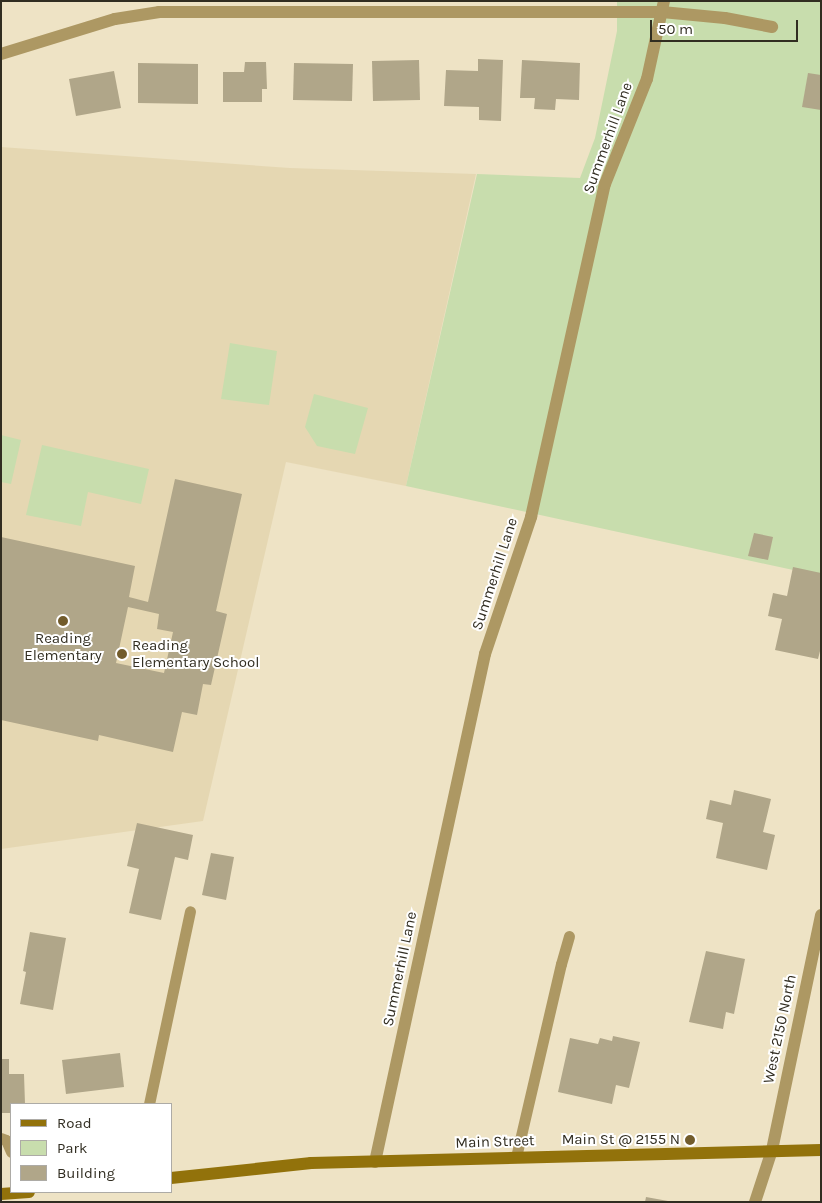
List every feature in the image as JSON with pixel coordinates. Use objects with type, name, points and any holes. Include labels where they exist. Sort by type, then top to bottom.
[{"type":"main road","name":"Main Street","points":[[172,1178],[311,1164],[821,1150]]},
{"type":"street","points":[[1,54],[115,19],[159,12],[663,6],[772,26]]},
{"type":"street","name":"Summerhill Lane","points":[[375,1162],[485,654],[531,517],[605,184],[647,80],[663,6]]},
{"type":"street","name":"West 2150 North","points":[[755,1202],[772,1150],[821,915]]},
{"type":"lane","points":[[148,1103],[190,911]]},
{"type":"lane","points":[[516,1158],[569,936]]},
{"type":"lane","points":[[1,1138],[6,1140],[10,1150]]},
{"type":"shaded area","name":"Reading Elementary School","points":[[1,147],[290,168],[476,174],[406,486],[286,462],[203,821],[1,849]]},
{"type":"green space","points":[[617,1],[821,1],[821,576],[406,486],[477,174],[580,178],[595,138],[617,31]]},
{"type":"green space","points":[[230,343],[277,351],[269,405],[221,399]]},
{"type":"green space","points":[[314,394],[368,408],[355,454],[317,446],[305,427]]},
{"type":"green space","points":[[1,435],[21,440],[11,484],[1,482]]},
{"type":"green space","points":[[42,445],[149,469],[141,504],[88,492],[81,526],[26,515]]},
{"type":"building","points":[[478,59],[503,60],[501,121],[479,120],[479,107],[444,106],[446,70],[478,71]]},
{"type":"building","points":[[419,60],[420,100],[373,101],[372,61]]},
{"type":"building","points":[[522,60],[580,63],[579,100],[556,99],[555,110],[534,109],[535,98],[520,98]]},
{"type":"building","points":[[245,62],[266,62],[267,89],[262,89],[262,102],[223,102],[223,72],[244,72]]},
{"type":"building","points":[[138,63],[198,64],[198,104],[138,103]]},
{"type":"building","points":[[294,63],[353,64],[352,101],[293,100]]},
{"type":"building","points":[[114,71],[121,108],[76,116],[69,79]]},
{"type":"building","points":[[808,73],[821,75],[821,110],[802,107]]},
{"type":"building","name":"Reading Elementary","points":[[175,479],[242,494],[216,611],[227,614],[211,685],[203,684],[197,715],[182,712],[173,752],[99,735],[98,741],[1,720],[1,537],[135,566],[129,597],[148,602]],"holes":[[[128,607],[159,614],[157,629],[173,632],[164,673],[116,663]]]},
{"type":"building","points":[[754,533],[773,537],[768,560],[748,556]]},
{"type":"building","points":[[793,567],[821,573],[821,647],[818,659],[775,650],[782,619],[768,616],[773,593],[787,596]]},
{"type":"building","points":[[734,790],[771,799],[763,832],[775,835],[767,870],[716,858],[723,823],[706,819],[710,800],[731,805]]},
{"type":"building","points":[[137,823],[193,835],[188,860],[175,857],[161,920],[129,913],[139,869],[127,866]]},
{"type":"building","points":[[211,853],[234,857],[226,900],[202,895]]},
{"type":"building","points":[[30,932],[66,938],[53,1010],[20,1004],[26,972],[23,971]]},
{"type":"building","points":[[706,951],[745,959],[734,1014],[726,1012],[723,1029],[689,1022]]},
{"type":"building","points":[[613,1036],[640,1042],[629,1088],[616,1085],[612,1104],[558,1092],[570,1038],[598,1044],[600,1038],[612,1041]]},
{"type":"building","points":[[120,1053],[124,1087],[66,1094],[62,1060]]},
{"type":"building","points":[[1,1059],[9,1059],[9,1074],[24,1074],[25,1103],[10,1103],[10,1113],[1,1113]]},
{"type":"building","points":[[646,1197],[668,1201],[668,1202],[645,1202]]},
{"type":"place","name":"Reading Elementary","points":[[63,621]]},
{"type":"place","name":"Reading Elementary School","points":[[122,654]]},
{"type":"place","name":"Main St @ 2155 N","points":[[690,1140]]}]
